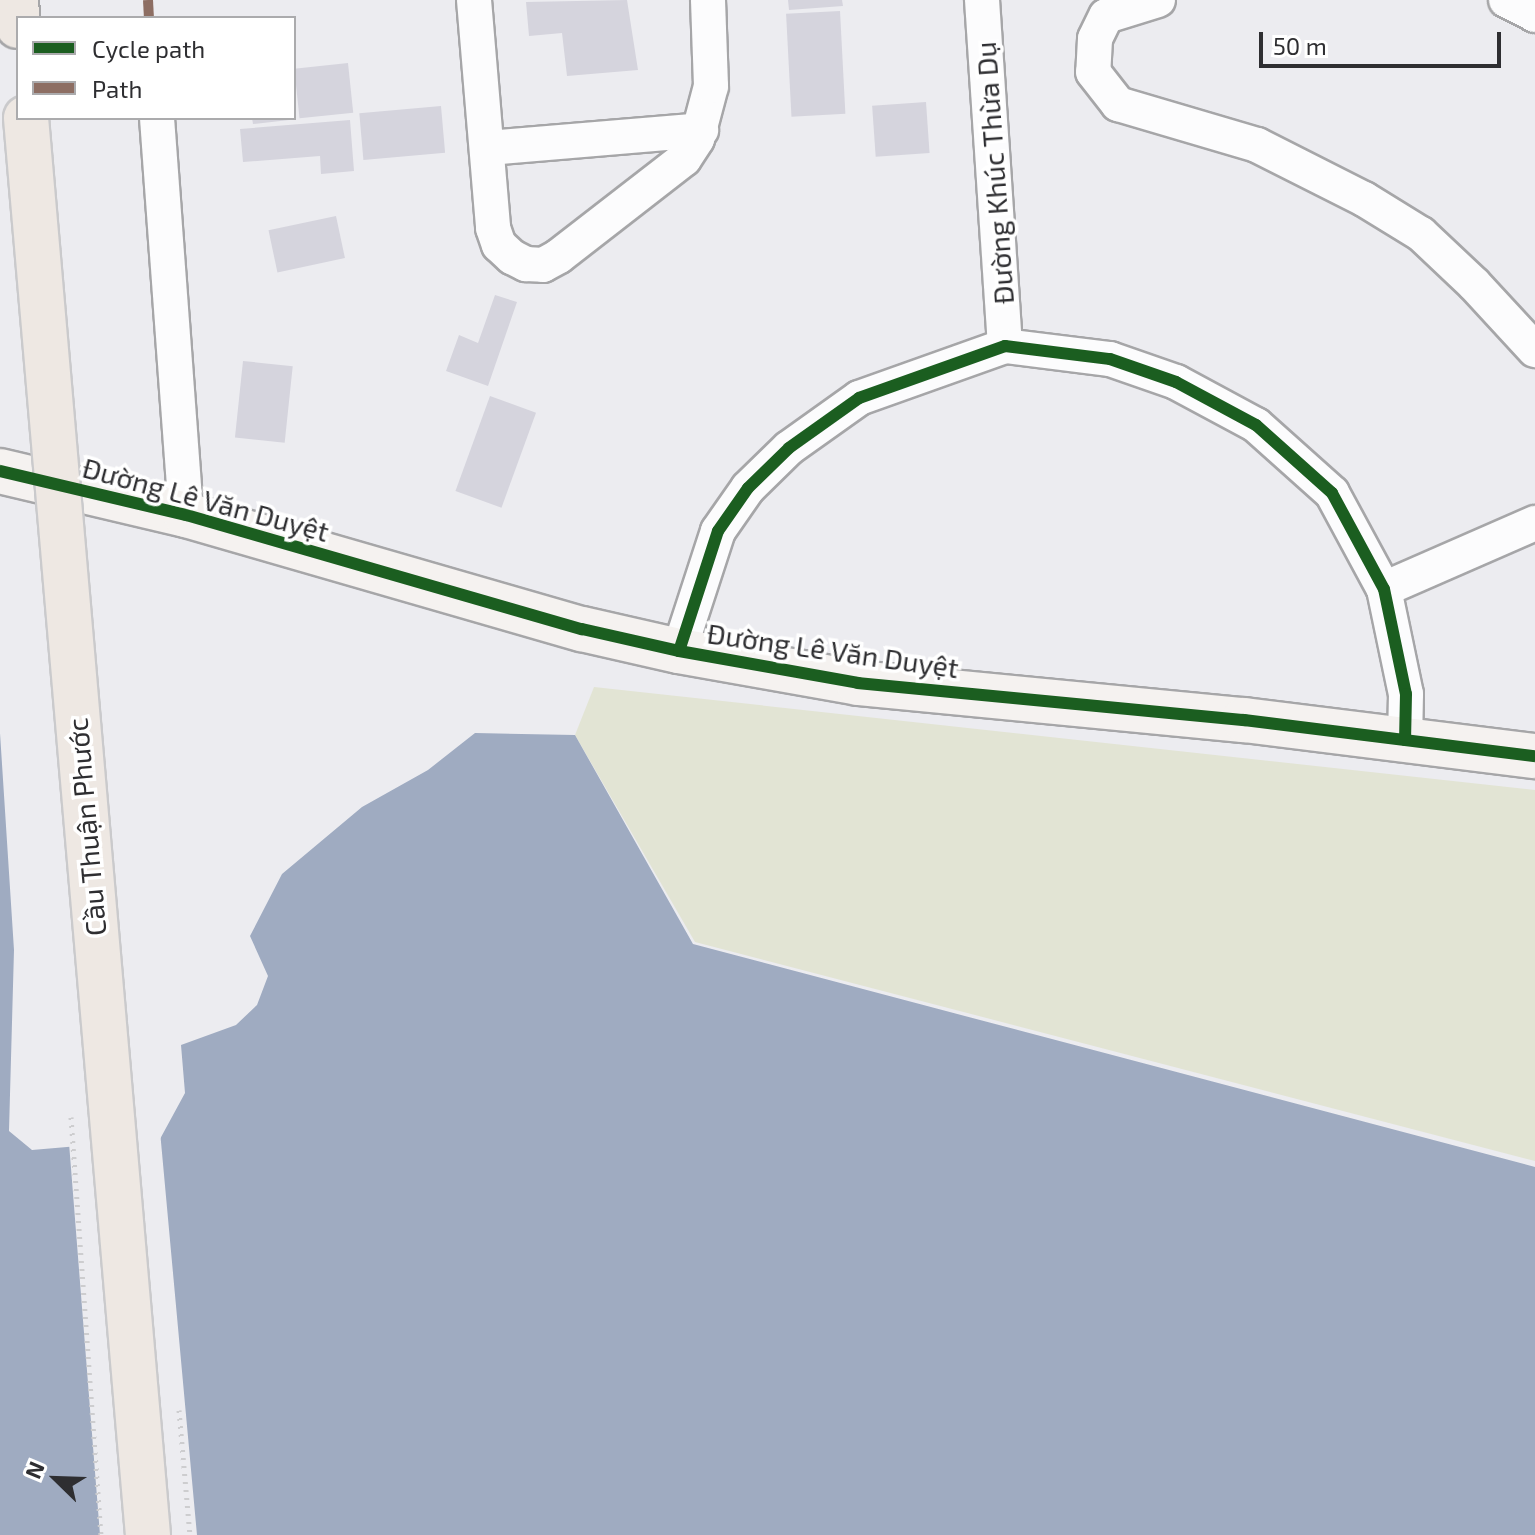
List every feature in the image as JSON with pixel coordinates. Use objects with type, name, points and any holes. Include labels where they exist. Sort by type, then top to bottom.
[{"type":"main road","name":"Cầu Thuận Phước","points":[[26,120],[148,1535]]},
{"type":"street","points":[[474,0],[493,228],[499,245],[526,264],[543,265],[559,256],[684,159],[701,130],[711,86],[708,0]]},
{"type":"street","name":"Đường Khúc Thừa Dụ","points":[[982,0],[1005,346]]},
{"type":"street","points":[[1158,0],[1106,16],[1095,39],[1093,72],[1118,104],[1257,145],[1364,199],[1421,234],[1474,284],[1535,350]]},
{"type":"street","points":[[1506,0],[1535,15]]},
{"type":"street","points":[[157,120],[186,515]]},
{"type":"street","points":[[488,148],[701,130]]},
{"type":"street","points":[[679,651],[718,531],[748,488],[789,448],[859,398],[1005,346],[1110,359],[1176,382],[1256,425],[1332,493],[1384,589],[1406,694],[1405,740]]},
{"type":"street","name":"Đường Lê Văn Duyệt","points":[[0,471],[186,515],[582,629],[679,651],[858,683],[1244,720],[1535,756]]},
{"type":"street","points":[[1384,589],[1535,523]]},
{"type":"green space","points":[[594,687],[1535,790],[1535,1161],[695,942],[575,735]]},
{"type":"water","points":[[0,733],[14,950],[9,1131],[32,1150],[160,1139],[185,1093],[181,1045],[236,1025],[257,1005],[268,976],[250,936],[282,874],[362,807],[428,770],[475,733],[575,735],[693,944],[1535,1167],[1535,1535],[0,1535]]},
{"type":"pier","points":[[160,1131],[197,1535],[100,1535],[69,1143],[157,1135]]},
{"type":"building","points":[[627,0],[638,70],[567,76],[562,33],[529,36],[526,2]]},
{"type":"building","points":[[788,0],[842,0],[843,6],[789,10]]},
{"type":"building","points":[[840,11],[845,114],[791,117],[786,14]]},
{"type":"building","points":[[348,63],[353,113],[300,118],[296,68]]},
{"type":"building","points":[[926,102],[930,153],[876,157],[872,106]]},
{"type":"building","points":[[441,106],[445,153],[363,160],[359,113]]},
{"type":"building","points":[[252,120],[289,120],[253,124]]},
{"type":"building","points":[[350,120],[354,171],[321,174],[320,156],[243,162],[240,129]]},
{"type":"building","points":[[336,216],[345,258],[277,272],[269,230]]},
{"type":"building","points":[[495,295],[517,302],[488,386],[446,371],[459,335],[478,343]]},
{"type":"building","points":[[243,361],[293,366],[285,443],[235,438]]},
{"type":"building","points":[[490,396],[536,413],[502,508],[455,491]]},
{"type":"marked path","points":[[148,0],[149,16]]},
{"type":"cycle path","points":[[679,651],[718,531],[748,488],[789,448],[859,398],[1005,346],[1110,359],[1176,382],[1256,425],[1332,493],[1384,589],[1406,694],[1405,740]]},
{"type":"cycle path","points":[[0,471],[186,515],[582,629],[679,651],[858,683],[1244,720],[1535,756]]}]
